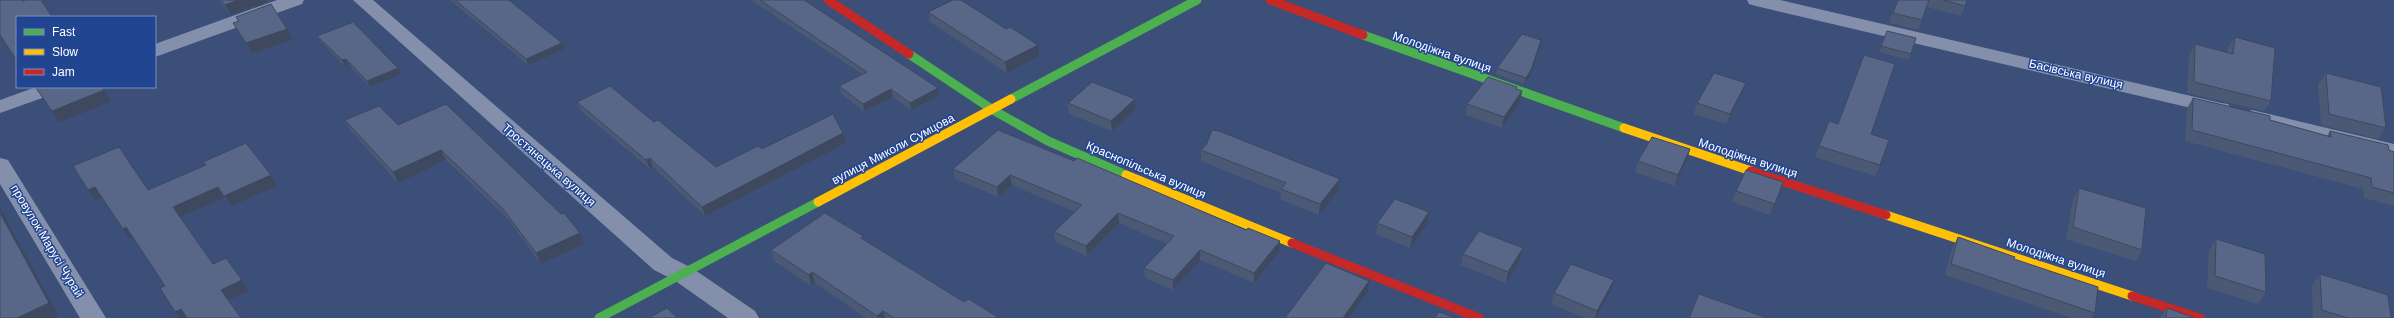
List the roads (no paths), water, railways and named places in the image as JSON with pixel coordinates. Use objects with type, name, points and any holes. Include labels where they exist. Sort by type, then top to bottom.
[{"type":"street","points":[[156,51],[295,0]]},
{"type":"street","name":"Тростянецька вулиця","points":[[362,0],[663,264],[683,274],[746,318]]},
{"type":"street","name":"Краснопільська вулиця","points":[[828,0],[993,110],[1048,141],[1149,185],[1478,318]]},
{"type":"street","name":"вулиця Миколи Сумцова","points":[[599,318],[1198,0]]},
{"type":"street","name":"Молодіжна вулиця","points":[[1270,0],[1375,41],[1693,153],[2200,318]]},
{"type":"street","name":"Басівська вулиця","points":[[1756,0],[2090,77],[2394,151]]},
{"type":"street","points":[[0,107],[52,88]]},
{"type":"street","name":"провулок Марусі Чурай","points":[[0,165],[93,318]]}]
